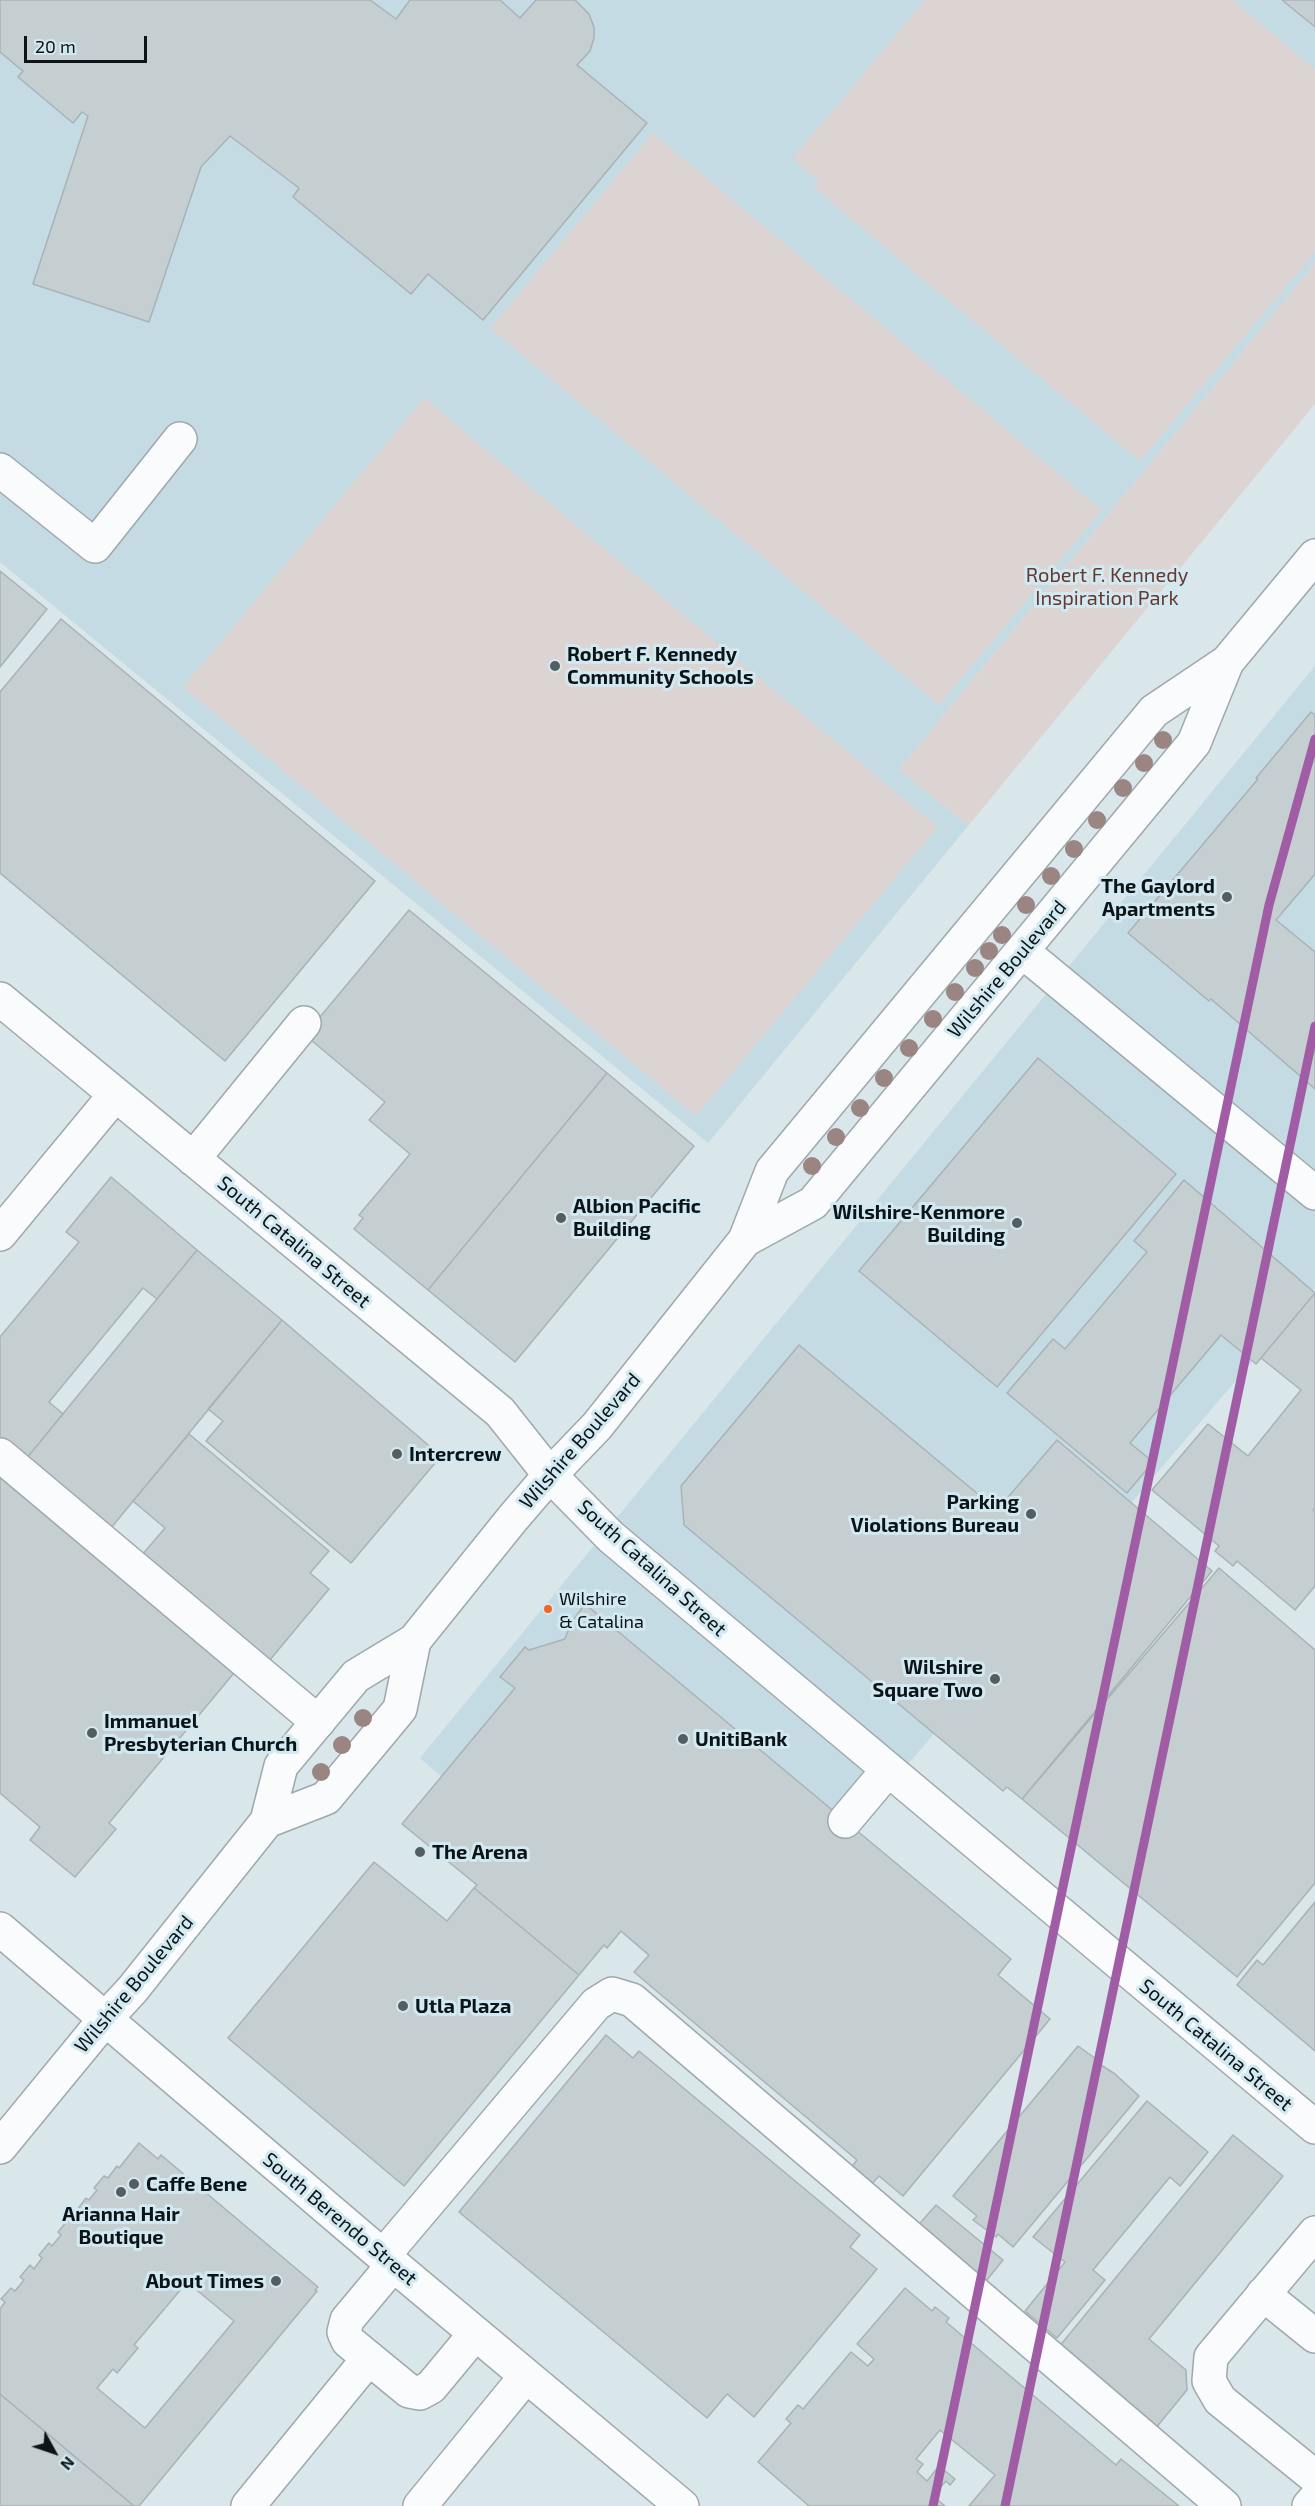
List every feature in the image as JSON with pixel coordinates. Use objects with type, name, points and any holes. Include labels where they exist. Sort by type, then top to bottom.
[{"type":"main road","points":[[0,470],[95,546],[180,439]]},
{"type":"main road","name":"Wilshire Boulevard","points":[[0,2147],[106,2018],[132,1990],[267,1821],[281,1766],[356,1676],[414,1641],[550,1475],[597,1426],[745,1240],[772,1171],[1154,711],[1227,662],[1315,556]]},
{"type":"main road","name":"Wilshire Boulevard","points":[[745,1240],[813,1203],[1194,743],[1227,662]]},
{"type":"main road","points":[[1022,951],[1315,1193]]},
{"type":"main road","name":"South Catalina Street","points":[[0,999],[500,1412],[550,1475],[611,1537],[1315,2127]]},
{"type":"main road","points":[[193,1159],[304,1023]]},
{"type":"main road","points":[[0,1234],[115,1095]]},
{"type":"main road","points":[[0,1455],[318,1722]]},
{"type":"main road","name":"Wilshire Boulevard","points":[[267,1821],[326,1798],[400,1709],[414,1641]]},
{"type":"main road","points":[[845,1821],[888,1770]]},
{"type":"main road","name":"South Berendo Street","points":[[0,1929],[388,2261],[682,2506]]},
{"type":"main road","points":[[475,2334],[431,2387],[420,2393],[409,2391],[348,2341],[344,2332],[347,2320],[388,2261],[596,2004],[612,1994],[632,2000],[1224,2506]]},
{"type":"main road","points":[[1315,2234],[1211,2357],[1209,2381],[1220,2400],[1315,2477]]},
{"type":"main road","points":[[1263,2294],[1315,2336]]},
{"type":"main road","points":[[248,2506],[369,2358]]},
{"type":"main road","points":[[420,2506],[526,2376]]},
{"type":"main road","points":[[1309,2506],[1315,2499]]},
{"type":"shaded area","name":"Robert F. Kennedy Community Schools","points":[[0,0],[1281,0],[1315,28],[1315,263],[899,769],[968,826],[708,1143],[0,562]]},
{"type":"shaded area","points":[[1315,666],[1315,1288],[703,2004],[420,1758]]},
{"type":"green space","points":[[925,0],[1233,0],[1315,69],[1315,252],[1140,461],[814,188],[819,182],[792,159]]},
{"type":"green space","points":[[653,133],[1102,510],[939,705],[490,328]]},
{"type":"green space","name":"Robert F. Kennedy Inspiration Park","points":[[1315,263],[1315,404],[968,826],[899,769]]},
{"type":"green space","points":[[424,398],[938,827],[696,1116],[183,687]]},
{"type":"building","points":[[0,0],[370,0],[396,19],[410,0],[500,0],[520,18],[536,0],[575,0],[589,14],[594,27],[594,38],[590,51],[577,65],[647,123],[483,320],[428,274],[411,294],[293,197],[299,188],[230,136],[201,167],[149,322],[33,284],[88,116],[82,112],[73,123],[18,77],[23,71],[0,52]]},
{"type":"building","points":[[1282,0],[1315,0],[1315,27]]},
{"type":"building","points":[[0,571],[47,609],[0,667]]},
{"type":"building","points":[[61,619],[375,881],[225,1061],[0,873],[0,692]]},
{"type":"building","name":"The Gaylord Apartments","points":[[1311,712],[1315,715],[1315,874],[1276,920],[1315,952],[1315,1089],[1211,999],[1209,1001],[1128,933],[1258,779],[1256,778]]},
{"type":"building","points":[[409,910],[607,1073],[428,1290],[354,1229],[363,1218],[359,1215],[410,1154],[369,1120],[385,1102],[305,1035]]},
{"type":"building","name":"Wilshire-Kenmore Building","points":[[1038,1058],[1176,1174],[997,1387],[859,1271]]},
{"type":"building","name":"Albion Pacific Building","points":[[607,1073],[694,1146],[515,1362],[428,1290]]},
{"type":"building","points":[[111,1177],[197,1250],[157,1299],[143,1288],[49,1402],[63,1414],[26,1459],[0,1437],[0,1337],[79,1242],[66,1232]]},
{"type":"building","points":[[1184,1180],[1315,1293],[1256,1364],[1221,1335],[1130,1443],[1153,1462],[1127,1493],[1007,1393],[1053,1339],[1065,1349],[1147,1252],[1134,1241]]},
{"type":"building","points":[[197,1250],[282,1320],[111,1528],[26,1459]]},
{"type":"building","points":[[1315,1293],[1315,1508],[1313,1510],[1315,1512],[1315,1586],[1295,1610],[1237,1561],[1233,1566],[1215,1551],[1219,1546],[1152,1490],[1208,1424],[1248,1456],[1301,1390],[1261,1358]]},
{"type":"building","points":[[282,1320],[441,1456],[351,1563],[206,1441],[223,1421],[208,1409]]},
{"type":"building","name":"Wilshire Square Two","points":[[799,1345],[997,1510],[1057,1440],[1212,1571],[1022,1799],[1007,1787],[1003,1791],[684,1525],[681,1486]]},
{"type":"building","points":[[189,1434],[329,1551],[310,1573],[329,1589],[269,1661],[142,1555],[165,1528],[133,1501]]},
{"type":"building","name":"Immanuel Presbyterian Church","points":[[0,1476],[234,1673],[109,1823],[116,1829],[75,1877],[30,1840],[40,1827],[0,1793]]},
{"type":"building","points":[[1219,1568],[1315,1650],[1315,1883],[1237,1977],[1022,1799]]},
{"type":"building","points":[[585,1604],[1011,1959],[998,1975],[1050,2019],[903,2196],[879,2176],[870,2186],[850,2169],[857,2160],[634,1972],[649,1955],[621,1931],[607,1948],[604,1945],[579,1975],[474,1888],[477,1885],[402,1824],[515,1688],[500,1677],[525,1647],[529,1650],[565,1639],[571,1623]]},
{"type":"building","name":"Utla Plaza","points":[[374,1862],[447,1921],[474,1888],[579,1975],[404,2186],[228,2038]]},
{"type":"building","points":[[1315,1902],[1315,2051],[1237,1985],[1257,1960],[1263,1965]]},
{"type":"building","points":[[606,2035],[633,2058],[639,2051],[860,2235],[850,2247],[877,2269],[754,2417],[727,2394],[707,2418],[459,2212]]},
{"type":"building","points":[[1078,2046],[1115,2074],[1139,2096],[1013,2247],[998,2234],[996,2237],[973,2220],[977,2216],[953,2196]]},
{"type":"building","points":[[1147,2101],[1208,2152],[1180,2186],[1170,2177],[1093,2270],[1105,2280],[1057,2338],[1025,2311],[1065,2262],[1033,2237]]},
{"type":"building","points":[[1233,2135],[1283,2176],[1149,2339],[1186,2370],[1187,2390],[1155,2429],[1058,2348]]},
{"type":"building","points":[[139,2143],[158,2159],[161,2155],[318,2287],[139,2506],[134,2506],[0,2394],[0,2309],[5,2302],[1,2299],[11,2288],[15,2291],[24,2280],[20,2277],[30,2265],[34,2269],[42,2258],[39,2255],[49,2243],[52,2246],[61,2235],[58,2232],[68,2220],[71,2223],[80,2212],[77,2210],[86,2198],[89,2200],[97,2190],[94,2188],[104,2176],[108,2178],[117,2166],[119,2168]],"holes":[[[187,2282],[234,2321],[145,2428],[97,2388],[113,2369],[117,2373],[138,2348],[134,2345]]]},
{"type":"building","points":[[936,2205],[1003,2260],[982,2286],[914,2230]]},
{"type":"building","points":[[905,2288],[932,2311],[935,2307],[949,2318],[946,2322],[1116,2465],[1121,2459],[1179,2506],[969,2506],[995,2475],[940,2430],[916,2459],[923,2464],[917,2472],[927,2481],[939,2466],[955,2479],[950,2485],[946,2481],[933,2496],[945,2506],[809,2506],[758,2462],[791,2423],[786,2419],[798,2405],[803,2409],[851,2352],[868,2366],[874,2359],[857,2344]]},
{"type":"building","points":[[0,2394],[134,2506],[0,2506]]},
{"type":"transit line","points":[[933,2506],[1269,905],[1315,739]]},
{"type":"transit line","points":[[1005,2506],[1315,1026]]},
{"type":"place","name":"Robert F. Kennedy Community Schools","points":[[555,666]]},
{"type":"place","name":"The Gaylord Apartments","points":[[1227,897]]},
{"type":"place","name":"Albion Pacific Building","points":[[561,1218]]},
{"type":"place","name":"Wilshire-Kenmore Building","points":[[1017,1223]]},
{"type":"place","name":"Intercrew","points":[[397,1454]]},
{"type":"place","name":"Parking Violations Bureau","points":[[1031,1514]]},
{"type":"place","name":"Wilshire & Catalina","points":[[548,1609]]},
{"type":"place","name":"Wilshire Square Two","points":[[995,1679]]},
{"type":"place","name":"Immanuel Presbyterian Church","points":[[92,1733]]},
{"type":"place","name":"UnitiBank","points":[[683,1739]]},
{"type":"place","name":"The Arena","points":[[420,1852]]},
{"type":"place","name":"Utla Plaza","points":[[403,2006]]},
{"type":"place","name":"Caffe Bene","points":[[134,2184]]},
{"type":"place","name":"Arianna Hair Boutique","points":[[121,2192]]},
{"type":"place","name":"About Times","points":[[276,2281]]}]
